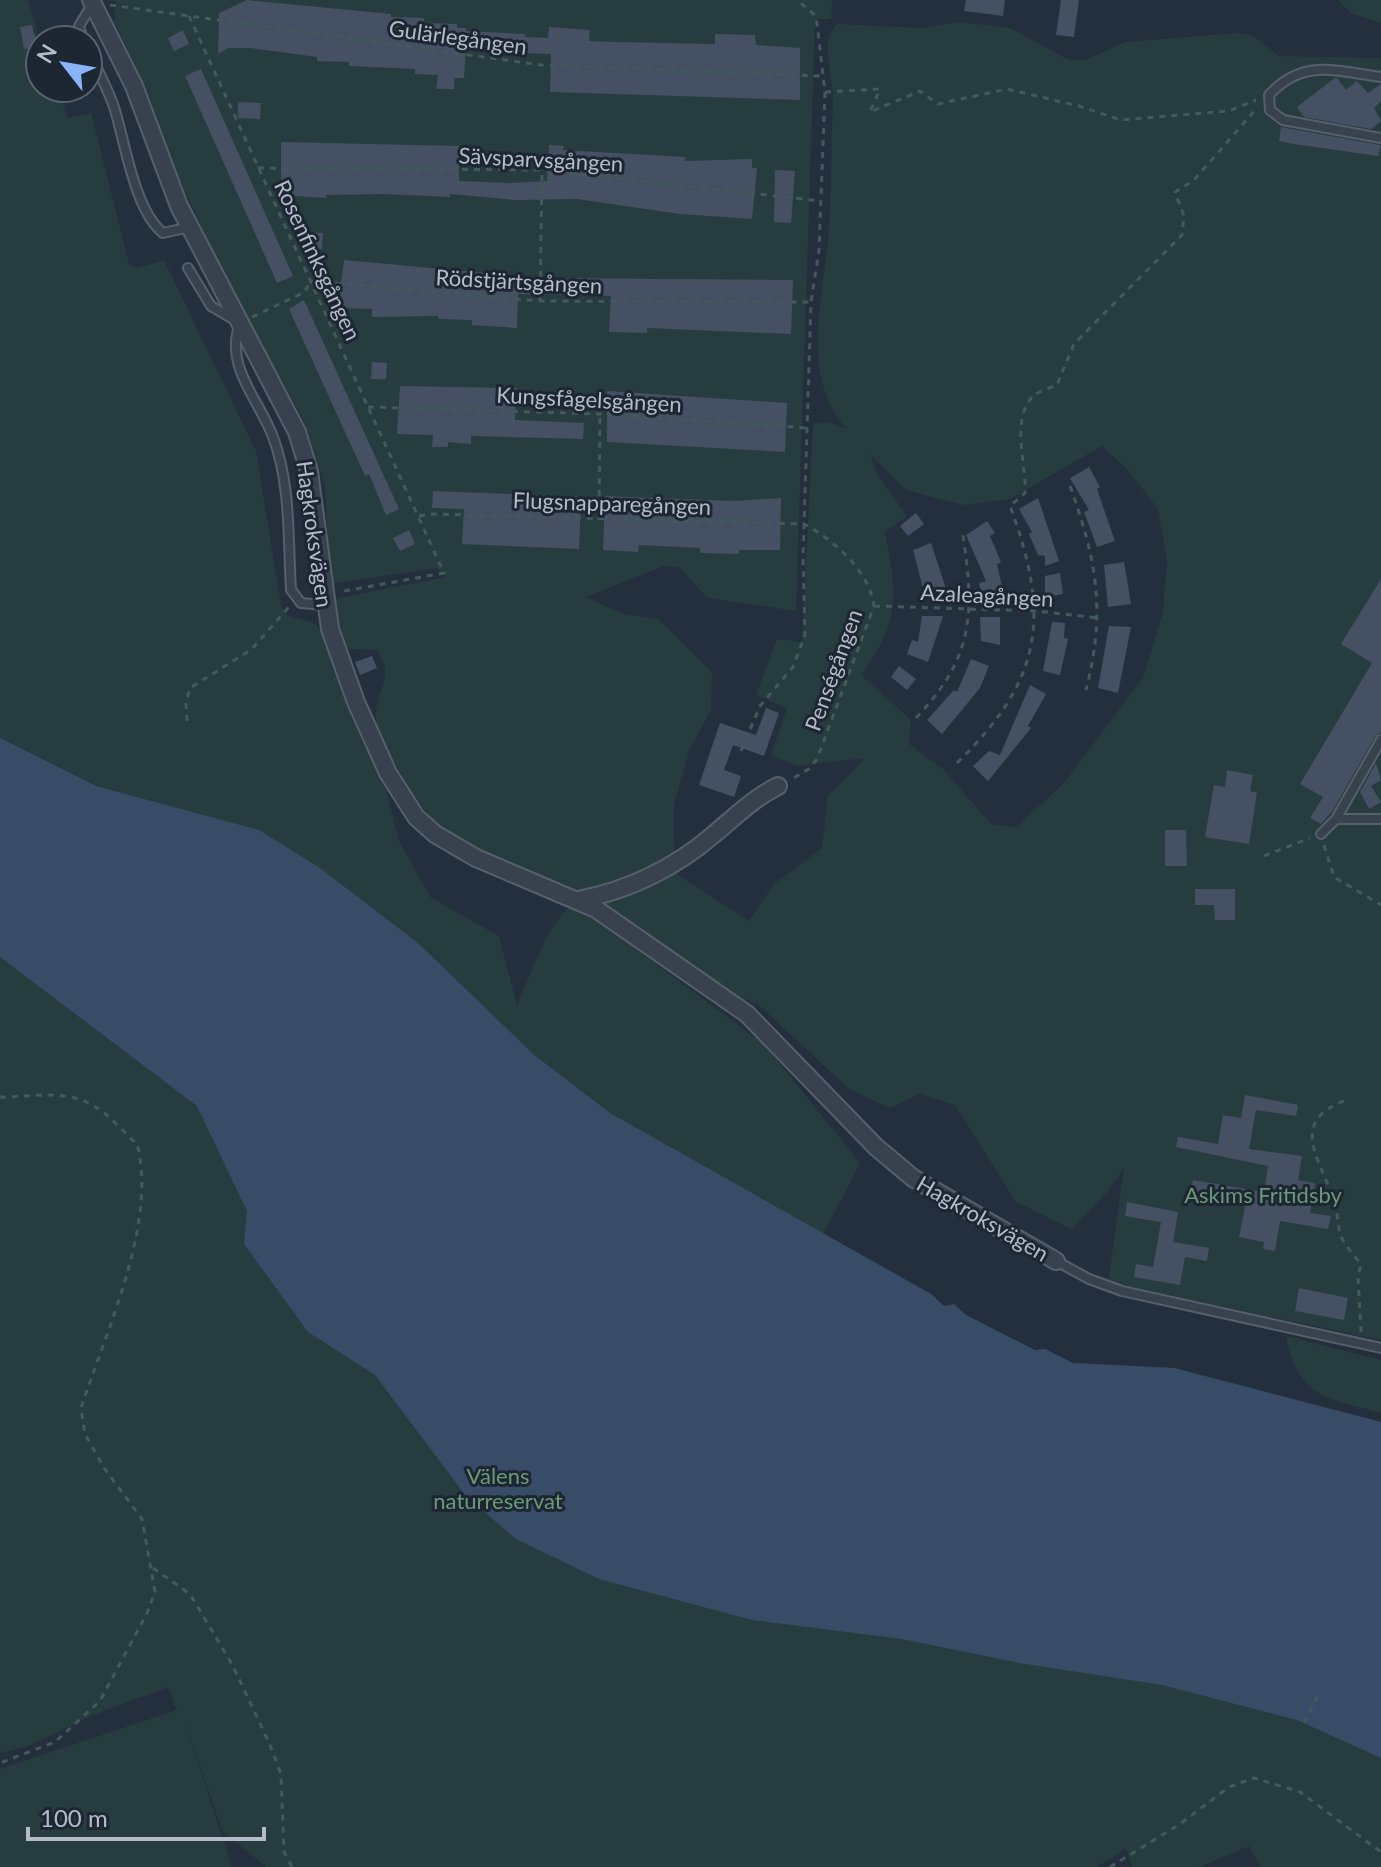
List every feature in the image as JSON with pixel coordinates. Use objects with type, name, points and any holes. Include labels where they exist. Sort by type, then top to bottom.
[{"type":"street","name":"Hagkroksvägen","points":[[92,1],[134,86],[164,176],[286,406],[304,452],[323,600],[356,702],[388,773],[416,817],[435,834],[476,858],[578,900],[747,1014],[876,1147],[913,1178],[1056,1261]]},
{"type":"street","points":[[578,900],[619,890],[659,871],[712,837],[751,800],[778,786]]},
{"type":"lane","points":[[80,24],[92,1]]},
{"type":"lane","points":[[1381,77],[1313,69],[1286,77],[1269,95],[1270,110],[1283,120],[1381,138]]},
{"type":"lane","points":[[104,85],[148,213],[163,233],[190,227]]},
{"type":"lane","points":[[188,268],[211,306],[240,323],[233,349],[237,365],[265,417],[280,461],[291,590],[295,599],[323,600]]},
{"type":"lane","points":[[1321,834],[1336,819],[1381,740]]},
{"type":"lane","points":[[1336,819],[1381,819]]},
{"type":"lane","name":"Hagkroksvägen","points":[[1056,1261],[1089,1279],[1122,1291],[1381,1348]]},
{"type":"path","points":[[741,751],[760,706],[793,667],[805,635],[804,524],[811,302],[819,250],[825,92],[815,15],[797,0]]},
{"type":"path","name":"Gulärlegången","points":[[92,1],[541,65],[821,76]]},
{"type":"path","name":"Rosenfinksgången","points":[[189,16],[444,573],[323,600]]},
{"type":"path","points":[[825,92],[880,89],[870,112],[920,91],[938,104],[1007,89],[1079,106],[1121,120],[1229,111],[1269,95]]},
{"type":"path","points":[[957,763],[1006,711],[1020,680],[1036,611],[1023,542],[1010,506],[1025,493],[1021,434],[1027,408],[1034,395],[1057,385],[1074,344],[1182,235],[1184,216],[1175,192],[1193,181],[1269,95]]},
{"type":"path","name":"Sävsparvsgången","points":[[258,168],[542,170],[821,201]]},
{"type":"path","points":[[540,301],[542,170]]},
{"type":"path","points":[[240,323],[305,292],[310,281]]},
{"type":"path","name":"Rödstjärtsgången","points":[[310,281],[540,301],[811,302]]},
{"type":"path","name":"Kungsfågelsgången","points":[[368,407],[600,414],[807,428]]},
{"type":"path","points":[[599,520],[600,414]]},
{"type":"path","points":[[1070,486],[1089,538],[1098,581],[1096,652],[1086,690]]},
{"type":"path","name":"Flugsnapparegången","points":[[419,516],[804,524]]},
{"type":"path","name":"Penségången","points":[[778,786],[800,776],[817,759],[874,606],[872,591],[845,555],[819,532],[804,524]]},
{"type":"path","points":[[916,718],[942,691],[955,667],[971,609],[962,530]]},
{"type":"path","points":[[187,721],[190,688],[252,649],[295,599]]},
{"type":"path","name":"Azaleagången","points":[[874,606],[1036,611],[1099,618]]},
{"type":"path","points":[[1264,856],[1321,834],[1334,877],[1381,905]]},
{"type":"path","points":[[0,1097],[60,1096],[83,1100],[96,1106],[137,1144],[141,1186],[135,1237],[81,1408],[85,1434],[142,1519],[155,1592],[100,1701],[55,1742],[0,1763]]},
{"type":"path","points":[[1344,1101],[1325,1109],[1318,1116],[1310,1142],[1333,1195],[1341,1236],[1361,1265],[1358,1298],[1362,1343]]},
{"type":"path","points":[[153,1568],[190,1594],[233,1666],[270,1745],[281,1774],[284,1852],[292,1867]]},
{"type":"path","points":[[1304,1723],[1321,1690]]},
{"type":"path","points":[[1110,1867],[1180,1824],[1229,1787],[1254,1778],[1300,1792],[1381,1852]]},
{"type":"green space","name":"Välens naturreservat","points":[[0,0],[28,0],[35,24],[24,24],[24,104],[63,104],[67,118],[91,113],[129,264],[137,268],[164,260],[256,451],[281,606],[287,615],[314,623],[320,629],[353,721],[386,790],[399,841],[431,898],[499,936],[517,1005],[545,940],[571,906],[595,919],[765,1045],[860,1163],[823,1235],[931,1294],[944,1306],[954,1304],[966,1315],[1035,1350],[1045,1349],[1073,1363],[1174,1368],[1381,1422],[1381,1867],[1261,1867],[1249,1846],[1199,1867],[1132,1867],[1126,1848],[1097,1867],[266,1867],[222,1830],[184,1719],[232,1867],[0,1867],[0,1769],[177,1710],[168,1687],[96,1714],[26,1747],[0,1753]]},
{"type":"green space","points":[[110,0],[832,0],[831,19],[815,19],[796,611],[707,598],[680,568],[664,566],[586,597],[623,614],[658,619],[712,673],[711,709],[689,751],[674,805],[674,852],[639,874],[613,884],[586,889],[563,887],[535,877],[451,833],[429,815],[409,788],[377,725],[377,705],[385,678],[382,659],[376,650],[350,649],[343,643],[332,606],[338,598],[446,577],[437,568],[330,584],[325,486],[305,423],[227,282],[176,172],[145,86],[114,21],[116,2]]},
{"type":"green space","points":[[1338,0],[1381,0],[1381,23],[1351,13]]},
{"type":"green space","name":"Askims Fritidsby","points":[[960,22],[1010,28],[1069,60],[1085,60],[1125,42],[1236,33],[1252,35],[1279,56],[1381,58],[1381,1340],[1108,1283],[1124,1168],[1107,1192],[1072,1229],[1016,1202],[955,1105],[919,1094],[890,1108],[849,1089],[758,1004],[733,995],[600,904],[639,889],[671,870],[749,921],[774,884],[822,848],[828,796],[865,758],[797,766],[771,755],[787,708],[756,695],[777,639],[802,642],[813,424],[828,422],[847,429],[832,408],[823,385],[819,360],[818,333],[831,196],[833,91],[828,59],[829,38],[838,24],[921,28]],"holes":[[[1102,446],[1127,469],[1158,509],[1167,560],[1163,612],[1143,678],[1065,782],[1016,827],[991,824],[944,770],[909,744],[911,720],[861,675],[883,639],[892,607],[892,573],[885,532],[907,516],[877,474],[870,454],[906,490],[962,505],[1010,499]]]},
{"type":"green space","points":[[1286,1336],[1381,1360],[1381,1413],[1330,1398],[1307,1384],[1291,1356]]},
{"type":"water","points":[[0,738],[96,786],[259,830],[320,868],[418,943],[533,1054],[610,1113],[931,1294],[944,1306],[954,1304],[966,1315],[1035,1350],[1045,1349],[1073,1363],[1174,1368],[1381,1422],[1381,1758],[1297,1720],[1162,1685],[1019,1663],[902,1639],[752,1620],[599,1579],[516,1539],[466,1496],[375,1375],[308,1332],[244,1244],[247,1211],[197,1106],[0,957]]},
{"type":"building","points":[[247,0],[424,18],[424,23],[457,24],[457,28],[466,28],[466,31],[525,34],[525,37],[548,38],[549,27],[590,30],[589,41],[715,44],[715,34],[755,35],[756,45],[800,48],[800,100],[550,92],[551,54],[521,53],[521,50],[466,48],[464,78],[454,78],[454,89],[436,89],[438,75],[415,74],[415,69],[349,66],[349,62],[317,61],[317,57],[250,48],[228,48],[218,54],[219,13]]},
{"type":"building","points":[[966,0],[1005,0],[1003,16],[964,11]]},
{"type":"building","points":[[1061,0],[1079,0],[1074,37],[1056,35]]},
{"type":"building","points":[[24,26],[24,49],[20,27]]},
{"type":"building","points":[[183,30],[189,44],[174,51],[168,38]]},
{"type":"building","points":[[201,69],[293,276],[277,283],[185,76]]},
{"type":"building","points":[[1336,77],[1346,90],[1357,81],[1368,93],[1381,84],[1381,101],[1374,108],[1381,121],[1371,129],[1304,117],[1297,107]]},
{"type":"building","points":[[238,102],[261,103],[260,119],[238,118]]},
{"type":"building","points":[[1281,127],[1381,145],[1378,156],[1294,144],[1279,141]]},
{"type":"building","points":[[281,142],[459,146],[459,181],[511,183],[547,181],[549,145],[564,146],[563,150],[685,157],[685,161],[752,159],[752,168],[757,168],[752,219],[680,214],[577,199],[516,200],[450,194],[450,197],[326,195],[326,198],[281,195]]},
{"type":"building","points":[[775,170],[795,171],[791,223],[774,222]]},
{"type":"building","points":[[308,232],[323,233],[322,249],[307,248]]},
{"type":"building","points":[[344,260],[541,278],[793,280],[791,334],[647,328],[647,333],[609,332],[611,296],[518,294],[517,328],[472,325],[472,320],[438,319],[438,316],[372,317],[372,309],[338,308]]},
{"type":"building","points":[[304,300],[399,509],[386,515],[289,309]]},
{"type":"building","points":[[372,362],[387,363],[386,379],[371,379]]},
{"type":"building","points":[[400,386],[517,388],[515,420],[584,423],[583,439],[471,436],[471,444],[448,442],[448,447],[432,447],[433,435],[397,434]]},
{"type":"building","points":[[607,391],[787,403],[785,452],[607,442]]},
{"type":"building","points":[[1089,467],[1100,487],[1097,489],[1115,541],[1097,547],[1084,512],[1089,510],[1070,478]]},
{"type":"building","points":[[433,491],[581,497],[579,549],[462,544],[464,509],[432,508]]},
{"type":"building","points":[[605,496],[733,501],[781,498],[780,550],[739,550],[739,554],[700,553],[700,548],[639,545],[638,552],[603,550]]},
{"type":"building","points":[[1038,498],[1059,561],[1045,566],[1045,556],[1038,555],[1029,534],[1032,532],[1019,509]]},
{"type":"building","points":[[916,513],[924,524],[908,536],[900,526]]},
{"type":"building","points":[[987,521],[995,533],[990,536],[1001,562],[997,564],[1003,591],[982,596],[979,583],[986,581],[966,535]]},
{"type":"building","points":[[409,530],[415,544],[400,551],[393,538]]},
{"type":"building","points":[[931,543],[946,589],[924,592],[913,550]]},
{"type":"building","points":[[1124,562],[1131,604],[1108,607],[1104,565]]},
{"type":"building","points":[[1060,573],[1063,594],[1045,597],[1045,576]]},
{"type":"building","points":[[1381,579],[1381,732],[1375,737],[1333,810],[1321,824],[1310,818],[1323,797],[1300,784],[1372,663],[1341,644]]},
{"type":"building","points":[[922,616],[943,616],[928,662],[907,654],[912,640],[918,642]]},
{"type":"building","points":[[980,617],[1000,617],[1000,645],[981,641]]},
{"type":"building","points":[[1052,622],[1065,623],[1064,638],[1068,639],[1060,675],[1043,671]]},
{"type":"building","points":[[1109,626],[1131,627],[1118,693],[1098,688]]},
{"type":"building","points":[[372,656],[377,668],[360,675],[355,662]]},
{"type":"building","points":[[971,659],[989,666],[980,688],[942,734],[927,720],[954,690],[957,692]]},
{"type":"building","points":[[899,666],[916,679],[907,690],[891,677]]},
{"type":"building","points":[[1030,685],[1046,694],[1028,726],[1031,728],[988,781],[973,766],[989,751],[1000,755]]},
{"type":"building","points":[[766,708],[779,713],[764,756],[733,745],[724,770],[741,776],[734,797],[699,785],[720,723],[756,735]]},
{"type":"building","points":[[1376,763],[1381,780],[1371,786],[1381,802],[1369,809],[1360,792]]},
{"type":"building","points":[[1227,770],[1253,775],[1250,791],[1257,793],[1249,844],[1205,837],[1214,785],[1225,787]]},
{"type":"building","points":[[1165,830],[1186,830],[1187,866],[1165,866]]},
{"type":"building","points":[[1195,889],[1235,889],[1235,920],[1215,920],[1214,905],[1195,905]]},
{"type":"building","points":[[1245,1095],[1298,1105],[1296,1116],[1256,1110],[1249,1149],[1302,1156],[1298,1180],[1315,1183],[1310,1213],[1331,1216],[1328,1229],[1280,1221],[1275,1251],[1263,1249],[1264,1242],[1239,1237],[1246,1202],[1190,1193],[1193,1180],[1264,1192],[1268,1166],[1176,1147],[1178,1137],[1218,1144],[1223,1115],[1241,1118]]},
{"type":"building","points":[[1127,1202],[1178,1212],[1173,1242],[1209,1248],[1207,1261],[1185,1257],[1180,1285],[1134,1277],[1136,1264],[1153,1267],[1161,1222],[1125,1216]]},
{"type":"building","points":[[1299,1288],[1348,1298],[1344,1320],[1295,1311]]}]
